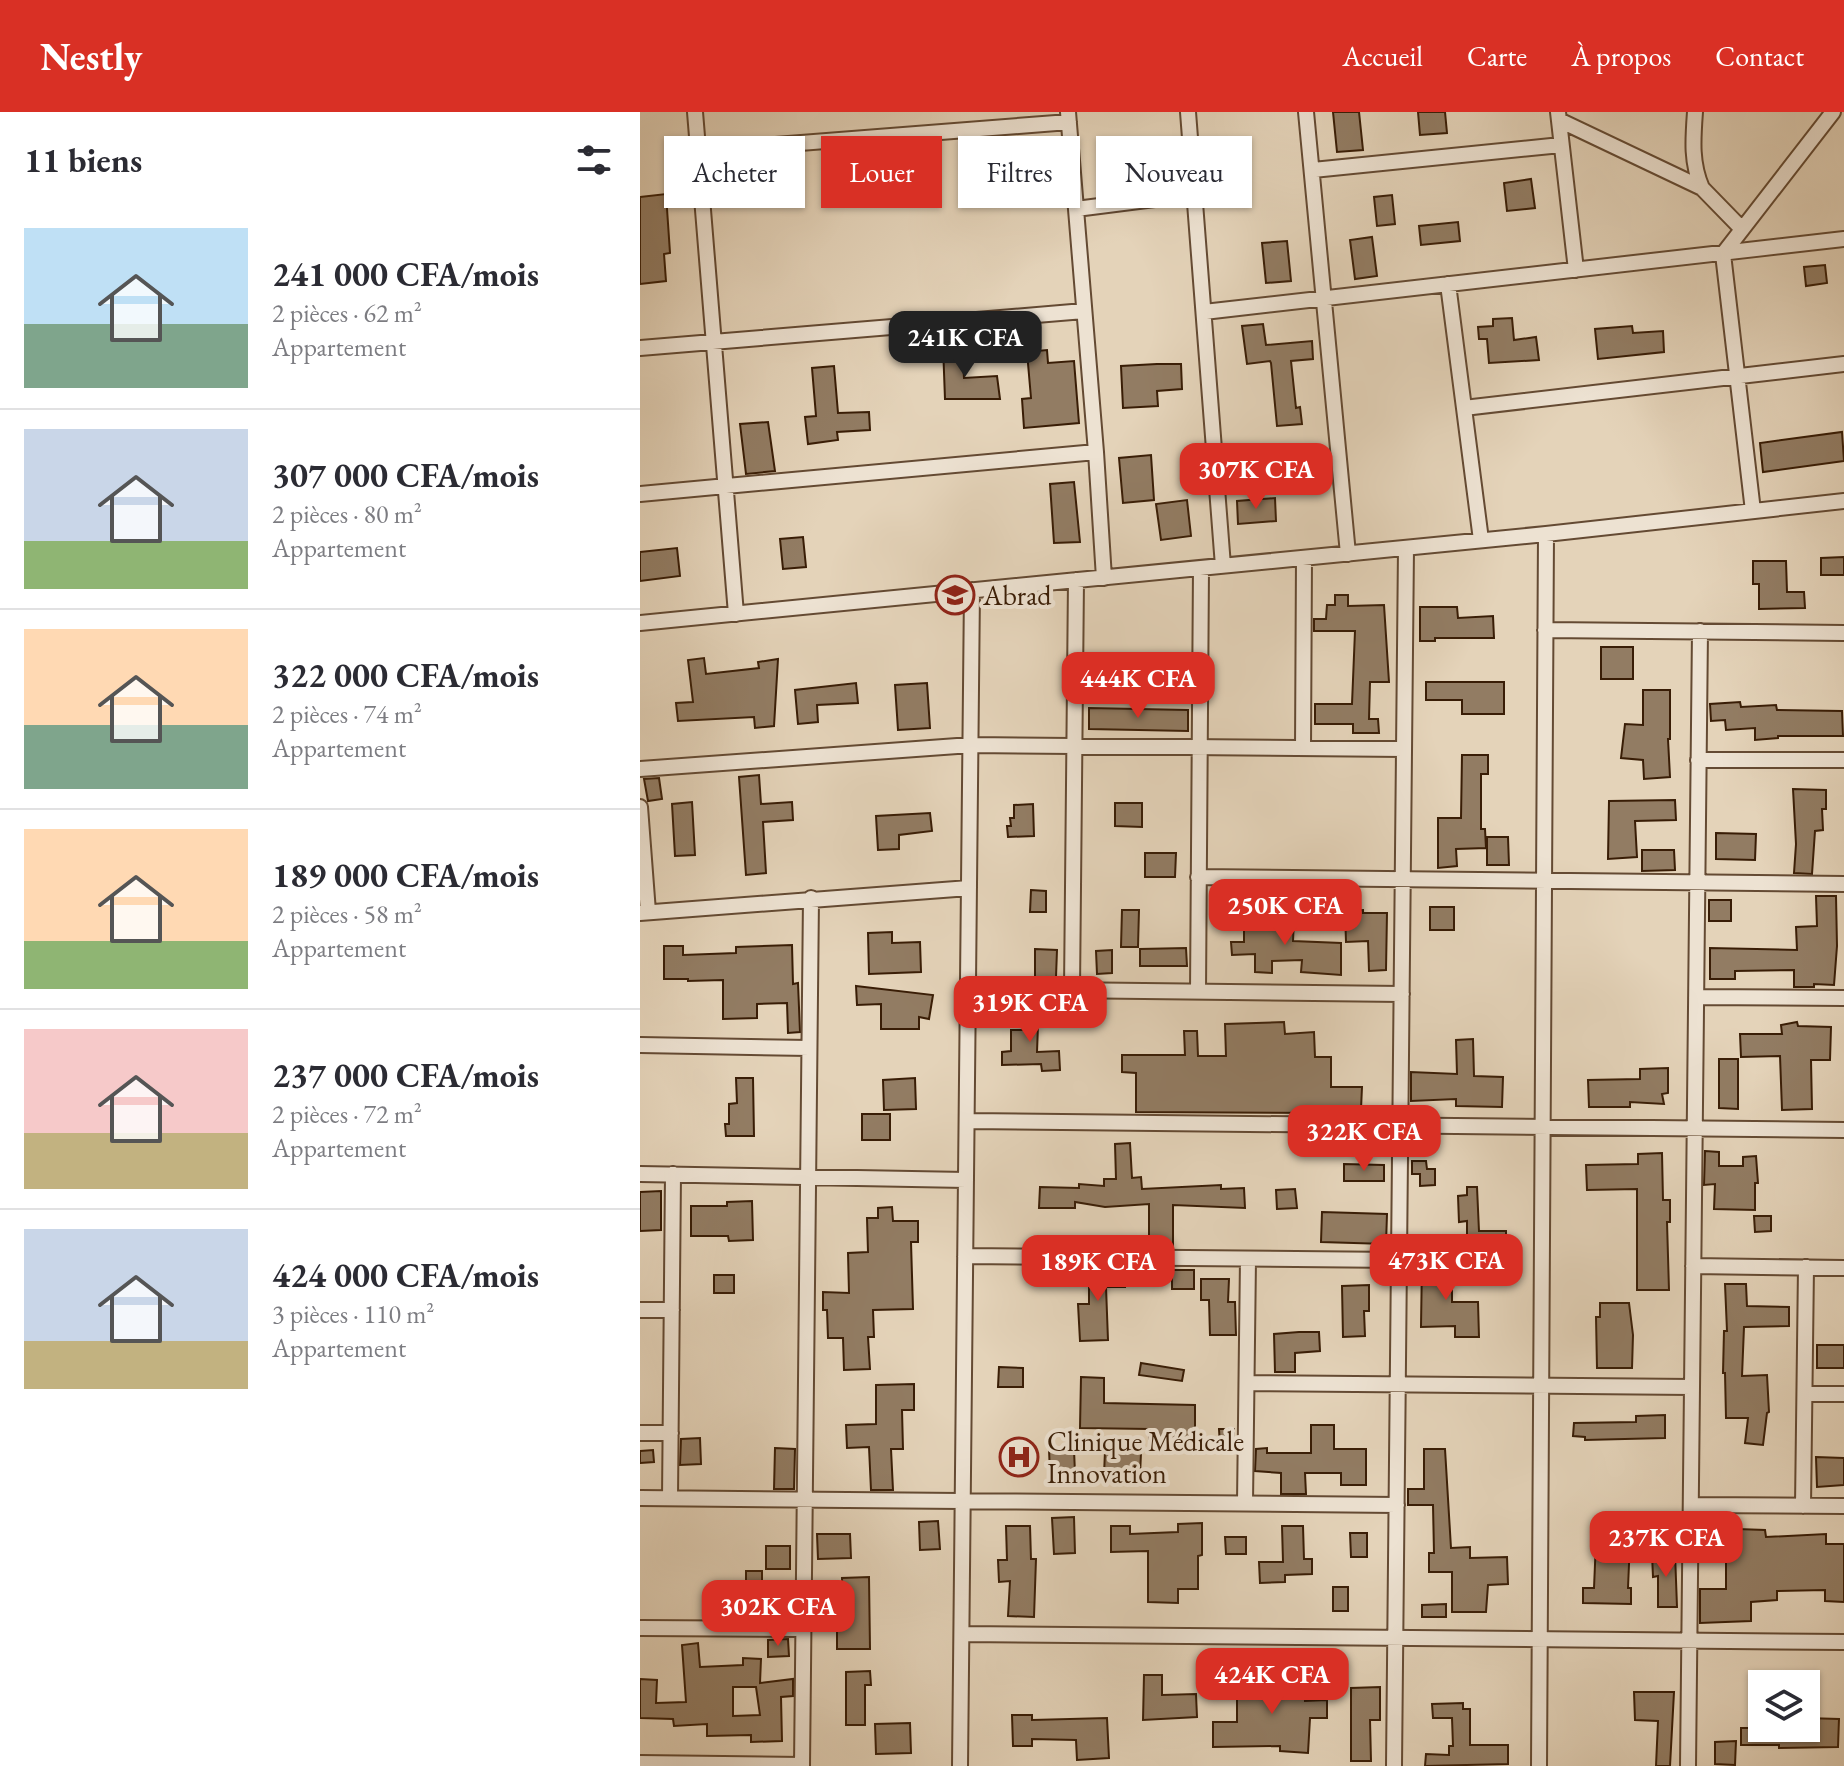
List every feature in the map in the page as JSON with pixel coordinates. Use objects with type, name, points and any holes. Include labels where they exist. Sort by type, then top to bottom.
[{"type":"street","points":[[695,112],[697,136]]},
{"type":"street","points":[[1188,112],[1190,136]]},
{"type":"street","points":[[1306,112],[1348,554]]},
{"type":"street","points":[[1695,112],[1693,156],[1702,188]]},
{"type":"street","points":[[1753,511],[1723,254],[1833,112]]},
{"type":"street","points":[[1559,116],[1702,188],[1741,228]]},
{"type":"street","points":[[1559,116],[1576,270]]},
{"type":"street","points":[[805,141],[1069,117],[1104,578]]},
{"type":"street","points":[[1313,170],[1561,145]]},
{"type":"street","points":[[1076,209],[1096,206]]},
{"type":"street","points":[[702,208],[736,614]]},
{"type":"street","points":[[1195,208],[1223,566]]},
{"type":"street","points":[[1204,312],[1844,239]]},
{"type":"street","points":[[1448,284],[1481,540]]},
{"type":"street","points":[[640,348],[1084,311]]},
{"type":"street","points":[[1464,408],[1844,364]]},
{"type":"street","points":[[640,494],[1096,452]]},
{"type":"street","points":[[640,623],[1546,534],[1844,501]]},
{"type":"street","points":[[1539,1766],[1546,534]]},
{"type":"street","points":[[1394,1766],[1406,548]]},
{"type":"street","points":[[1303,748],[1304,558]]},
{"type":"street","points":[[1198,992],[1201,568]]},
{"type":"street","points":[[1072,990],[1076,580]]},
{"type":"street","points":[[960,1766],[972,590]]},
{"type":"street","points":[[1545,630],[1844,633]]},
{"type":"street","points":[[1688,1766],[1700,631]]},
{"type":"street","points":[[640,769],[971,745],[1404,749]]},
{"type":"street","points":[[1698,760],[1844,760]]},
{"type":"street","points":[[640,807],[644,913],[969,888]]},
{"type":"street","points":[[1198,877],[1844,884]]},
{"type":"street","points":[[640,1763],[802,1765],[811,898]]},
{"type":"street","points":[[968,989],[1402,994]]},
{"type":"street","points":[[1696,997],[1844,998]]},
{"type":"street","points":[[640,1045],[809,1048]]},
{"type":"street","points":[[967,1121],[1844,1130]]},
{"type":"street","points":[[640,1174],[966,1180]]},
{"type":"street","points":[[670,1498],[673,1174]]},
{"type":"street","points":[[965,1256],[1399,1260]]},
{"type":"street","points":[[1245,1503],[1248,1259]]},
{"type":"street","points":[[1693,1266],[1844,1268]]},
{"type":"street","points":[[1803,1506],[1806,1267]]},
{"type":"street","points":[[640,1310],[672,1310]]},
{"type":"street","points":[[1247,1383],[1692,1387]]},
{"type":"street","points":[[1805,1394],[1844,1394]]},
{"type":"street","points":[[640,1433],[671,1433]]},
{"type":"street","points":[[640,1498],[1397,1505]]},
{"type":"street","points":[[1691,1505],[1844,1506]]},
{"type":"street","points":[[640,1628],[803,1629]]},
{"type":"street","points":[[962,1634],[1844,1642]]},
{"type":"building","points":[[1333,112],[1359,112],[1363,150],[1337,152]]},
{"type":"building","points":[[1418,112],[1445,112],[1447,133],[1420,135]]},
{"type":"building","points":[[1531,179],[1535,208],[1507,211],[1504,183]]},
{"type":"building","points":[[664,194],[670,253],[664,254],[666,281],[640,284],[640,197]]},
{"type":"building","points":[[1392,195],[1395,224],[1377,226],[1374,197]]},
{"type":"building","points":[[1458,222],[1460,241],[1421,245],[1419,226]]},
{"type":"building","points":[[1372,237],[1377,276],[1355,279],[1350,240]]},
{"type":"building","points":[[1287,241],[1291,281],[1266,283],[1262,243]]},
{"type":"building","points":[[1825,265],[1827,283],[1806,286],[1804,267]]},
{"type":"building","points":[[1512,318],[1514,340],[1536,337],[1539,360],[1489,363],[1487,339],[1479,339],[1478,327],[1493,326],[1493,319]]},
{"type":"building","points":[[1263,324],[1266,345],[1312,341],[1313,359],[1291,361],[1296,408],[1300,407],[1302,424],[1277,426],[1271,363],[1247,364],[1242,326]]},
{"type":"building","points":[[1632,326],[1633,333],[1663,331],[1664,352],[1598,359],[1595,329]]},
{"type":"building","points":[[962,344],[964,378],[997,376],[1000,399],[945,399],[943,345]]},
{"type":"building","points":[[1047,350],[1048,363],[1074,361],[1079,423],[1024,428],[1022,399],[1031,398],[1027,352]]},
{"type":"building","points":[[1181,364],[1182,389],[1157,391],[1158,406],[1123,408],[1121,366]]},
{"type":"building","points":[[834,366],[838,413],[869,412],[870,430],[837,432],[838,440],[808,444],[805,417],[816,416],[812,368]]},
{"type":"building","points":[[768,422],[775,471],[746,474],[740,424]]},
{"type":"building","points":[[1842,432],[1844,461],[1763,472],[1760,443]]},
{"type":"building","points":[[1313,448],[1315,475],[1283,477],[1282,450]]},
{"type":"building","points":[[1151,455],[1154,500],[1123,503],[1119,458]]},
{"type":"building","points":[[1074,482],[1080,542],[1054,543],[1050,484]]},
{"type":"building","points":[[1275,498],[1276,521],[1238,524],[1237,501]]},
{"type":"building","points":[[1187,500],[1191,536],[1161,540],[1156,504]]},
{"type":"building","points":[[803,537],[806,567],[783,569],[780,539]]},
{"type":"building","points":[[677,548],[680,576],[640,581],[640,552]]},
{"type":"building","points":[[1844,557],[1844,575],[1821,575],[1821,558]]},
{"type":"building","points":[[1753,561],[1786,561],[1787,592],[1804,592],[1805,608],[1759,609],[1759,584],[1753,584]]},
{"type":"building","points":[[1335,595],[1348,595],[1348,606],[1384,605],[1389,682],[1370,682],[1369,719],[1378,719],[1379,733],[1353,733],[1353,724],[1315,724],[1315,704],[1352,704],[1355,631],[1314,631],[1314,619],[1326,619],[1327,605],[1335,605]]},
{"type":"building","points":[[1420,607],[1457,607],[1458,618],[1493,616],[1494,638],[1420,641]]},
{"type":"building","points":[[1601,647],[1633,647],[1633,679],[1601,679]]},
{"type":"building","points":[[704,658],[706,674],[759,668],[758,662],[778,659],[774,726],[755,728],[754,717],[678,721],[676,703],[693,702],[688,660]]},
{"type":"building","points":[[1426,682],[1504,682],[1504,714],[1462,714],[1462,700],[1426,700]]},
{"type":"building","points":[[856,683],[858,703],[817,705],[818,722],[798,724],[795,690]]},
{"type":"building","points":[[927,683],[930,728],[898,730],[895,685]]},
{"type":"building","points":[[1643,690],[1670,690],[1670,777],[1644,779],[1643,760],[1621,758],[1625,724],[1643,725]]},
{"type":"building","points":[[1740,702],[1741,707],[1776,705],[1777,710],[1842,711],[1843,736],[1778,736],[1755,740],[1755,728],[1726,730],[1725,720],[1711,721],[1710,704]]},
{"type":"building","points":[[1089,708],[1188,710],[1188,731],[1089,729]]},
{"type":"building","points":[[1462,755],[1488,755],[1488,774],[1481,774],[1481,829],[1485,829],[1486,848],[1456,849],[1457,866],[1438,868],[1438,818],[1461,818]]},
{"type":"building","points":[[759,775],[761,804],[792,802],[793,820],[763,822],[766,873],[746,875],[739,777]]},
{"type":"building","points":[[659,778],[662,799],[648,801],[644,779]]},
{"type":"building","points":[[1793,789],[1826,790],[1826,809],[1822,809],[1823,830],[1815,831],[1812,874],[1794,873]]},
{"type":"building","points":[[1675,800],[1676,820],[1635,821],[1637,857],[1608,859],[1609,801]]},
{"type":"building","points":[[692,802],[695,855],[675,856],[672,804]]},
{"type":"building","points":[[1115,803],[1142,803],[1142,827],[1115,826]]},
{"type":"building","points":[[1033,804],[1034,836],[1008,837],[1007,826],[1011,826],[1010,818],[1014,818],[1014,805]]},
{"type":"building","points":[[930,813],[932,831],[899,835],[899,849],[878,850],[876,816]]},
{"type":"building","points":[[1716,833],[1756,834],[1755,860],[1716,859]]},
{"type":"building","points":[[1487,837],[1508,837],[1509,865],[1487,865]]},
{"type":"building","points":[[1642,850],[1674,850],[1675,870],[1642,871]]},
{"type":"building","points":[[1145,853],[1176,853],[1175,877],[1145,877]]},
{"type":"building","points":[[1031,890],[1046,891],[1046,912],[1030,912]]},
{"type":"building","points":[[1816,896],[1836,896],[1834,985],[1794,987],[1794,970],[1735,971],[1735,979],[1710,979],[1710,948],[1797,950],[1796,927],[1817,926]]},
{"type":"building","points":[[1709,900],[1731,900],[1731,921],[1709,921]]},
{"type":"building","points":[[1430,907],[1454,907],[1454,930],[1430,930]]},
{"type":"building","points":[[1122,910],[1139,910],[1138,947],[1121,947]]},
{"type":"building","points":[[1256,910],[1272,910],[1272,920],[1294,920],[1293,941],[1341,943],[1341,975],[1301,972],[1302,960],[1272,961],[1272,973],[1255,972],[1255,954],[1232,955],[1231,942],[1244,942],[1244,919],[1255,919]]},
{"type":"building","points":[[1363,910],[1363,913],[1387,913],[1386,970],[1369,971],[1368,941],[1346,942],[1345,911]]},
{"type":"building","points":[[892,932],[892,943],[920,942],[921,972],[869,974],[868,933]]},
{"type":"building","points":[[792,945],[793,984],[798,983],[800,1032],[788,1033],[787,1003],[757,1004],[757,1018],[723,1019],[723,980],[664,979],[664,946],[683,946],[683,955],[736,953],[736,947]]},
{"type":"building","points":[[1186,948],[1187,966],[1140,966],[1140,949]]},
{"type":"building","points":[[1035,949],[1057,950],[1056,977],[1035,977]]},
{"type":"building","points":[[1112,950],[1112,973],[1097,974],[1096,951]]},
{"type":"building","points":[[856,986],[933,995],[929,1019],[919,1017],[919,1029],[881,1029],[881,1004],[857,1005]]},
{"type":"building","points":[[1024,1006],[1043,1006],[1043,1025],[1038,1025],[1037,1052],[1059,1051],[1060,1070],[1042,1071],[1041,1064],[1002,1065],[1002,1052],[1011,1051],[1011,1030],[1024,1030]]},
{"type":"building","points":[[1284,1022],[1285,1034],[1314,1032],[1315,1057],[1331,1057],[1331,1087],[1362,1087],[1361,1109],[1334,1109],[1334,1113],[1136,1112],[1136,1073],[1122,1072],[1122,1055],[1185,1055],[1184,1031],[1197,1031],[1198,1056],[1226,1056],[1225,1024]]},
{"type":"building","points":[[1797,1022],[1798,1026],[1831,1027],[1830,1060],[1811,1060],[1812,1109],[1782,1110],[1780,1056],[1741,1057],[1740,1034],[1782,1034],[1781,1025]]},
{"type":"building","points":[[1473,1039],[1474,1076],[1503,1077],[1502,1107],[1456,1106],[1456,1099],[1411,1101],[1411,1072],[1457,1074],[1456,1040]]},
{"type":"building","points":[[1719,1059],[1738,1059],[1738,1109],[1719,1108]]},
{"type":"building","points":[[1668,1068],[1668,1093],[1662,1094],[1664,1104],[1630,1102],[1630,1107],[1589,1107],[1588,1080],[1640,1079],[1640,1069]]},
{"type":"building","points":[[736,1078],[753,1078],[754,1136],[726,1136],[729,1104],[737,1103]]},
{"type":"building","points":[[915,1078],[916,1109],[884,1110],[883,1080]]},
{"type":"building","points":[[862,1114],[890,1114],[890,1140],[862,1140]]},
{"type":"building","points":[[1130,1143],[1132,1178],[1141,1177],[1142,1189],[1221,1185],[1221,1189],[1244,1188],[1245,1208],[1173,1205],[1173,1248],[1149,1248],[1149,1204],[1105,1207],[1075,1202],[1075,1208],[1039,1208],[1040,1187],[1104,1186],[1104,1179],[1116,1179],[1115,1144]]},
{"type":"building","points":[[1705,1151],[1719,1152],[1719,1166],[1743,1166],[1743,1157],[1756,1156],[1758,1183],[1755,1183],[1755,1210],[1714,1209],[1715,1184],[1704,1185]]},
{"type":"building","points":[[1662,1153],[1663,1200],[1670,1200],[1670,1222],[1667,1222],[1669,1290],[1637,1290],[1637,1189],[1587,1190],[1586,1165],[1638,1164],[1638,1154]]},
{"type":"building","points":[[1412,1161],[1426,1161],[1427,1169],[1435,1169],[1435,1185],[1420,1186],[1420,1174],[1412,1174]]},
{"type":"building","points":[[1344,1164],[1384,1165],[1384,1181],[1344,1181]]},
{"type":"building","points":[[1467,1187],[1477,1187],[1479,1231],[1506,1231],[1506,1244],[1488,1244],[1488,1258],[1467,1258],[1467,1221],[1459,1222],[1458,1196],[1467,1195]]},
{"type":"building","points":[[1295,1189],[1297,1208],[1277,1209],[1276,1190]]},
{"type":"building","points":[[661,1191],[661,1230],[640,1231],[640,1192]]},
{"type":"building","points":[[752,1201],[753,1240],[729,1241],[728,1236],[691,1236],[691,1206],[727,1206],[727,1202]]},
{"type":"building","points":[[892,1207],[893,1221],[918,1221],[918,1242],[911,1242],[913,1309],[873,1310],[874,1337],[868,1337],[870,1369],[844,1370],[843,1338],[828,1338],[823,1292],[849,1293],[848,1253],[868,1252],[867,1218],[878,1218],[878,1208]]},
{"type":"building","points":[[1322,1212],[1387,1214],[1386,1244],[1321,1242]]},
{"type":"building","points":[[1754,1216],[1771,1216],[1771,1231],[1755,1232]]},
{"type":"building","points":[[1422,1262],[1452,1262],[1452,1302],[1478,1302],[1479,1337],[1455,1337],[1455,1326],[1421,1327]]},
{"type":"building","points":[[1089,1268],[1124,1268],[1125,1287],[1106,1287],[1108,1340],[1080,1341],[1078,1304],[1089,1304]]},
{"type":"building","points":[[1172,1270],[1194,1270],[1194,1289],[1172,1289]]},
{"type":"building","points":[[714,1275],[734,1275],[734,1293],[714,1293]]},
{"type":"building","points":[[1201,1279],[1229,1279],[1228,1302],[1235,1302],[1236,1335],[1210,1335],[1209,1300],[1201,1300]]},
{"type":"building","points":[[1725,1284],[1746,1284],[1747,1306],[1789,1307],[1789,1326],[1744,1327],[1742,1376],[1767,1375],[1769,1412],[1763,1445],[1745,1443],[1748,1418],[1726,1418],[1723,1373],[1724,1331],[1727,1331]]},
{"type":"building","points":[[1369,1285],[1369,1311],[1364,1311],[1365,1336],[1343,1337],[1342,1286]]},
{"type":"building","points":[[1600,1303],[1629,1303],[1633,1335],[1632,1368],[1597,1368],[1596,1317],[1600,1317]]},
{"type":"building","points":[[1319,1332],[1320,1351],[1295,1353],[1295,1372],[1275,1372],[1274,1334]]},
{"type":"building","points":[[1817,1345],[1844,1345],[1844,1368],[1817,1368]]},
{"type":"building","points":[[1141,1363],[1184,1370],[1182,1381],[1139,1375]]},
{"type":"building","points":[[999,1367],[1023,1368],[1023,1387],[998,1387]]},
{"type":"building","points":[[1081,1377],[1104,1378],[1104,1403],[1195,1405],[1195,1444],[1149,1443],[1149,1429],[1080,1428]]},
{"type":"building","points":[[914,1384],[914,1410],[902,1410],[903,1449],[891,1449],[893,1490],[871,1490],[869,1447],[847,1448],[846,1425],[876,1424],[876,1385]]},
{"type":"building","points":[[1665,1415],[1665,1438],[1585,1440],[1585,1437],[1573,1436],[1574,1423],[1636,1422],[1636,1416]]},
{"type":"building","points":[[1311,1425],[1334,1425],[1334,1449],[1366,1449],[1366,1485],[1341,1485],[1341,1473],[1305,1473],[1306,1494],[1281,1494],[1281,1473],[1255,1471],[1256,1449],[1267,1448],[1267,1453],[1311,1453]]},
{"type":"building","points":[[1219,1429],[1234,1429],[1234,1446],[1220,1446]]},
{"type":"building","points":[[700,1438],[701,1464],[680,1465],[681,1439]]},
{"type":"building","points":[[775,1448],[795,1449],[794,1489],[774,1489]]},
{"type":"building","points":[[1049,1449],[1074,1450],[1075,1473],[1050,1474]]},
{"type":"building","points":[[1424,1449],[1445,1449],[1451,1548],[1470,1547],[1470,1558],[1507,1557],[1508,1584],[1488,1585],[1486,1612],[1452,1612],[1452,1572],[1429,1572],[1429,1553],[1434,1553],[1433,1505],[1408,1505],[1408,1489],[1424,1489]]},
{"type":"building","points":[[653,1450],[654,1462],[640,1463],[640,1451]]},
{"type":"building","points":[[1105,1451],[1141,1453],[1140,1476],[1104,1475]]},
{"type":"building","points":[[1816,1457],[1844,1458],[1844,1485],[1817,1487]]},
{"type":"building","points":[[1074,1517],[1075,1553],[1054,1554],[1052,1518]]},
{"type":"building","points":[[1597,1517],[1631,1517],[1628,1588],[1631,1588],[1631,1604],[1583,1603],[1583,1588],[1594,1588]]},
{"type":"building","points":[[938,1521],[940,1549],[920,1550],[919,1522]]},
{"type":"building","points":[[1202,1523],[1198,1589],[1178,1589],[1178,1603],[1148,1602],[1148,1551],[1111,1552],[1111,1526],[1130,1526],[1130,1534],[1178,1532],[1178,1524]]},
{"type":"building","points":[[1006,1526],[1030,1526],[1031,1559],[1036,1559],[1034,1617],[1008,1616],[1010,1581],[999,1582],[998,1560],[1007,1560]]},
{"type":"building","points":[[1282,1526],[1303,1526],[1304,1559],[1312,1559],[1312,1574],[1285,1575],[1285,1582],[1260,1583],[1259,1562],[1283,1562]]},
{"type":"building","points":[[1708,1528],[1765,1530],[1766,1537],[1826,1534],[1826,1544],[1844,1544],[1844,1602],[1825,1601],[1825,1590],[1777,1591],[1777,1600],[1751,1602],[1751,1621],[1700,1623],[1700,1589],[1726,1589],[1726,1559],[1709,1560]]},
{"type":"building","points":[[1350,1533],[1367,1533],[1367,1557],[1351,1557]]},
{"type":"building","points":[[817,1534],[850,1534],[851,1558],[818,1559]]},
{"type":"building","points":[[1225,1537],[1246,1537],[1246,1554],[1226,1554]]},
{"type":"building","points":[[766,1546],[790,1546],[790,1569],[766,1569]]},
{"type":"building","points":[[1675,1553],[1677,1607],[1658,1607],[1658,1576],[1653,1577],[1652,1554]]},
{"type":"building","points":[[746,1571],[762,1571],[762,1589],[746,1589]]},
{"type":"building","points":[[869,1577],[870,1649],[837,1649],[837,1611],[843,1612],[842,1578]]},
{"type":"building","points":[[1333,1587],[1348,1587],[1348,1611],[1333,1611]]},
{"type":"building","points":[[1446,1604],[1446,1617],[1422,1617],[1422,1605]]},
{"type":"building","points":[[788,1639],[789,1656],[768,1657],[768,1640]]},
{"type":"building","points":[[698,1643],[700,1667],[743,1665],[743,1658],[761,1659],[760,1683],[793,1679],[793,1696],[781,1697],[782,1741],[751,1742],[751,1735],[707,1736],[707,1724],[674,1726],[673,1719],[640,1718],[640,1679],[657,1680],[656,1703],[686,1702],[682,1645]],"holes":[[[733,1687],[756,1687],[760,1715],[733,1716]]]},
{"type":"building","points":[[870,1671],[871,1685],[865,1685],[865,1725],[846,1725],[846,1672]]},
{"type":"building","points":[[1270,1673],[1306,1674],[1305,1701],[1327,1700],[1327,1718],[1310,1718],[1308,1753],[1280,1751],[1280,1746],[1213,1747],[1213,1722],[1237,1722],[1237,1686],[1270,1685]]},
{"type":"building","points":[[1144,1675],[1162,1675],[1162,1695],[1196,1694],[1197,1717],[1143,1720]]},
{"type":"building","points":[[1380,1687],[1380,1720],[1370,1720],[1371,1761],[1351,1761],[1351,1688]]},
{"type":"building","points":[[1634,1692],[1674,1692],[1670,1766],[1656,1766],[1658,1721],[1635,1720]]},
{"type":"building","points":[[1463,1703],[1463,1709],[1470,1709],[1470,1745],[1508,1745],[1508,1764],[1425,1766],[1426,1754],[1449,1755],[1449,1746],[1453,1746],[1452,1718],[1433,1718],[1432,1704]]},
{"type":"building","points":[[1012,1715],[1032,1715],[1032,1720],[1107,1718],[1109,1758],[1077,1760],[1076,1740],[1032,1739],[1032,1746],[1013,1746]]},
{"type":"building","points":[[1820,1718],[1839,1719],[1838,1747],[1741,1745],[1741,1728],[1748,1728],[1748,1742],[1820,1742]]},
{"type":"building","points":[[910,1723],[911,1753],[876,1754],[875,1724]]},
{"type":"building","points":[[1736,1741],[1735,1765],[1715,1764],[1715,1742]]},
{"type":"place","name":"Abrad","points":[[955,595]]},
{"type":"place","name":"Clinique Médicale Innovation","points":[[1019,1457]]}]
